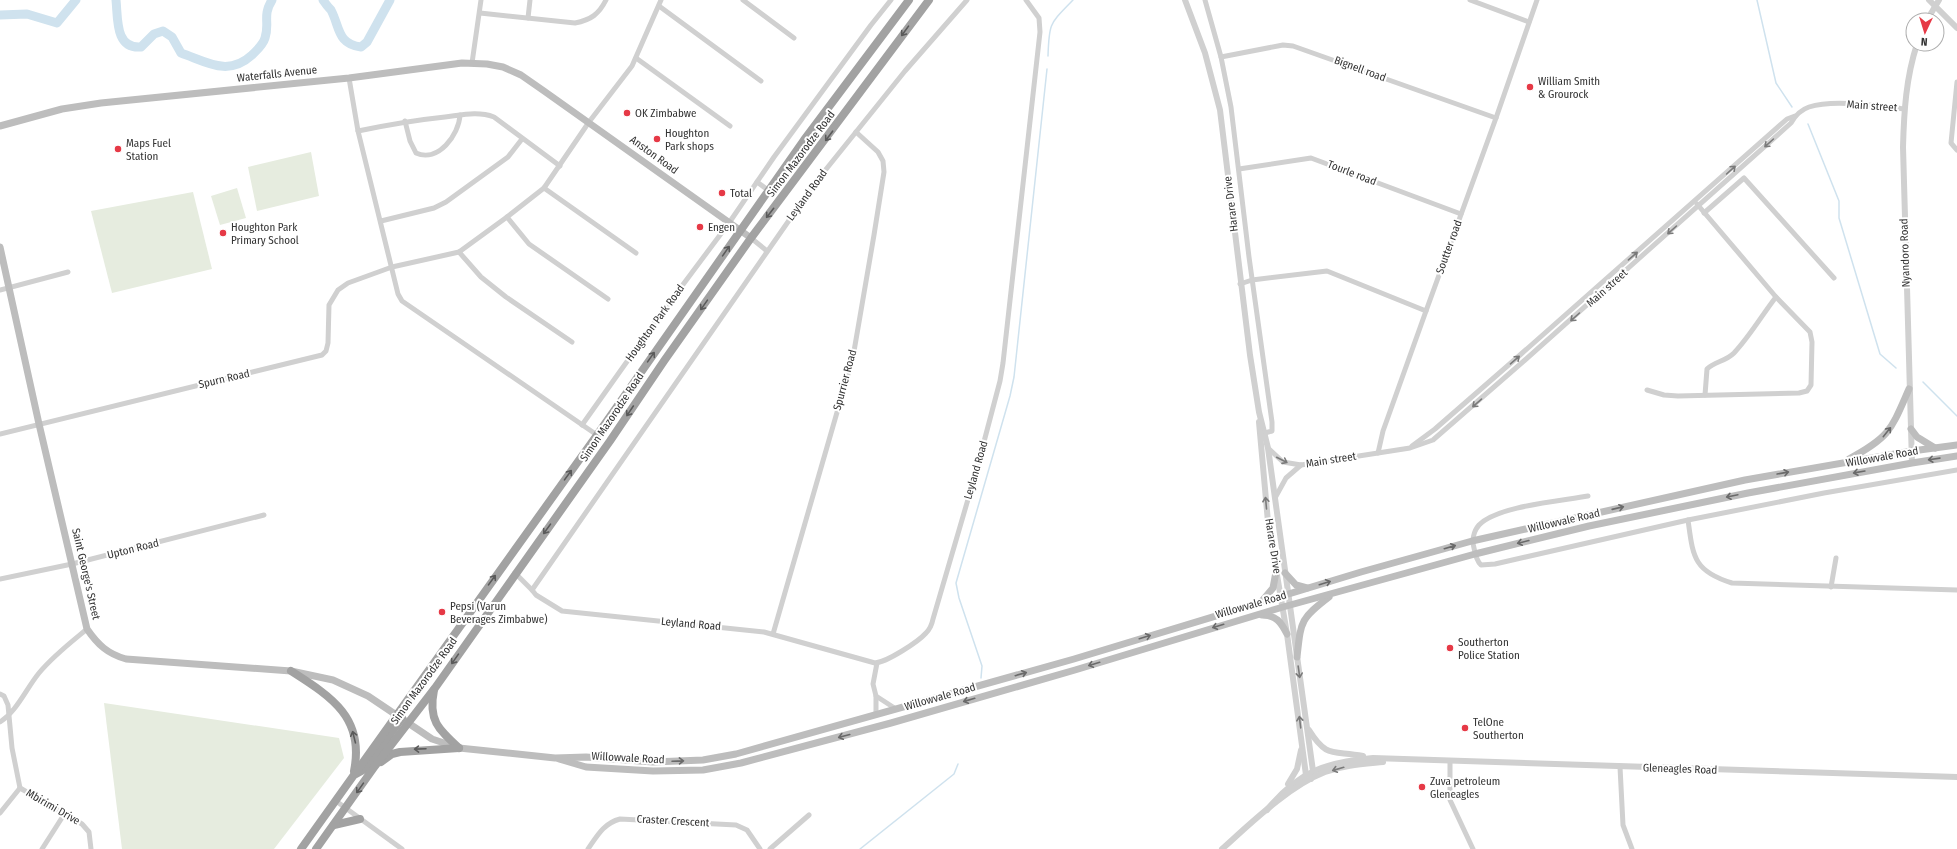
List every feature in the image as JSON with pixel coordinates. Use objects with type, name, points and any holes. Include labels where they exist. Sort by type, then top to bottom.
[{"type":"highway","name":"Simon Mazorodze Road","points":[[316,849],[375,766],[402,718],[596,435],[768,190],[909,0]]},
{"type":"highway","name":"Simon Mazorodze Road","points":[[301,849],[353,776],[402,718],[435,688],[515,573],[610,441],[664,361],[751,238],[929,0]]},
{"type":"highway","points":[[291,671],[325,693],[349,722],[355,738],[357,760],[353,776]]},
{"type":"highway","points":[[435,688],[432,704],[434,720],[443,734],[459,748]]},
{"type":"highway","points":[[375,766],[392,754],[400,752],[459,748]]},
{"type":"highway","points":[[309,837],[325,828],[339,809],[346,808]]},
{"type":"highway","points":[[334,824],[360,818]]},
{"type":"main road","name":"Waterfalls Avenue","points":[[2,124],[76,106],[349,78],[472,63],[495,65],[508,69],[544,90]]},
{"type":"main road","name":"Anston Road","points":[[544,90],[751,238]]},
{"type":"main road","name":"Saint George's Street","points":[[0,247],[8,288],[72,564],[88,629],[95,641],[105,650],[126,659],[291,671],[333,680],[347,685],[402,718]]},
{"type":"main road","points":[[1844,462],[1870,448],[1885,436],[1894,424],[1909,389]]},
{"type":"main road","points":[[1912,429],[1917,437],[1935,448]]},
{"type":"main road","name":"Willowvale Road","points":[[402,718],[432,739],[459,748],[555,758],[586,757],[653,762],[703,760],[765,746],[896,710],[1472,541],[1745,480],[1844,462],[1957,445]]},
{"type":"main road","name":"Willowvale Road","points":[[555,758],[586,767],[653,771],[696,771],[721,768],[891,723],[1075,670],[1286,606],[1475,554],[1589,526],[1748,493],[1957,456]]},
{"type":"main road","points":[[1260,603],[1273,588],[1276,572]]},
{"type":"main road","points":[[1285,573],[1296,585],[1308,588]]},
{"type":"main road","points":[[1297,657],[1301,629],[1305,617],[1332,594]]},
{"type":"main road","points":[[1256,615],[1273,616],[1282,624],[1287,634]]},
{"type":"street","points":[[472,63],[481,0]]},
{"type":"street","points":[[528,18],[530,0]]},
{"type":"street","points":[[480,13],[571,23],[583,22],[597,14],[606,0]]},
{"type":"street","points":[[572,342],[506,297],[480,276],[459,252],[544,188],[589,122],[632,66],[661,0]]},
{"type":"street","points":[[743,0],[794,38]]},
{"type":"street","name":"Houghton Park Road","points":[[582,426],[655,322],[729,223],[870,24],[891,0]]},
{"type":"street","name":"Leyland Road","points":[[967,0],[815,183],[532,590],[536,595],[562,611],[751,630],[773,634],[877,663],[884,661],[922,637],[931,625],[1000,381],[1040,32],[1039,18],[1026,0]]},
{"type":"street","name":"Harare Drive","points":[[1185,0],[1205,53],[1220,110],[1240,284],[1259,412],[1268,522],[1276,572],[1284,595],[1297,657],[1313,771]]},
{"type":"street","points":[[1205,0],[1221,57],[1231,107],[1240,169],[1252,280],[1272,422],[1272,431],[1265,433]]},
{"type":"street","points":[[1470,0],[1529,22]]},
{"type":"street","name":"Soutter road","points":[[1378,453],[1383,431],[1462,214],[1537,0]]},
{"type":"street","points":[[1929,0],[1957,28]]},
{"type":"street","points":[[1932,12],[1939,0]]},
{"type":"street","points":[[659,6],[761,81]]},
{"type":"street","name":"Bignell road","points":[[1221,57],[1283,45],[1293,46],[1496,118]]},
{"type":"street","name":"Nyandoro Road","points":[[1912,463],[1904,204],[1904,109],[1908,80],[1915,52]]},
{"type":"street","points":[[636,58],[730,126]]},
{"type":"street","points":[[349,78],[358,130],[398,294],[408,306],[596,435]]},
{"type":"street","points":[[1957,82],[1952,143],[1957,150]]},
{"type":"street","name":"Main street","points":[[1410,448],[1441,424],[1695,202],[1787,119],[1795,116],[1809,106],[1839,104],[1904,109]]},
{"type":"street","points":[[358,130],[405,121],[460,115],[486,114],[494,117],[560,166]]},
{"type":"street","points":[[405,121],[410,141],[416,153],[427,156],[437,153],[454,135],[460,124],[460,115]]},
{"type":"street","name":"Main street","points":[[1268,448],[1282,462],[1301,465],[1410,448],[1421,445],[1440,435],[1699,207],[1791,123],[1795,116]]},
{"type":"street","name":"Spurrier Road","points":[[773,634],[853,357],[874,236],[884,172],[883,161],[878,152],[856,132]]},
{"type":"street","points":[[381,221],[434,208],[446,202],[508,157],[522,139]]},
{"type":"street","name":"Tourle road","points":[[1240,169],[1311,158],[1462,214]]},
{"type":"street","points":[[1704,213],[1744,178],[1834,278]]},
{"type":"street","points":[[757,182],[768,190]]},
{"type":"street","points":[[544,188],[636,253]]},
{"type":"street","points":[[1648,390],[1668,395],[1799,393],[1809,388],[1811,380],[1811,336],[1806,327],[1776,297],[1695,202]]},
{"type":"street","points":[[507,217],[528,244],[608,299]]},
{"type":"street","points":[[751,238],[767,251]]},
{"type":"street","name":"Spurn Road","points":[[0,434],[322,355],[326,351],[328,343],[329,305],[338,290],[348,282],[392,267],[459,252]]},
{"type":"street","points":[[1240,284],[1252,280],[1327,271],[1426,311]]},
{"type":"street","points":[[0,290],[68,272]]},
{"type":"street","points":[[1705,395],[1708,369],[1713,364],[1726,360],[1735,352],[1776,297]]},
{"type":"street","name":"Harare Drive","points":[[1259,412],[1268,448],[1285,573],[1284,595]]},
{"type":"street","name":"Main street","points":[[1274,499],[1286,478],[1301,465]]},
{"type":"street","points":[[1588,496],[1507,511],[1487,519],[1478,526],[1472,541],[1475,554],[1481,565],[1495,564],[1688,520],[1824,493],[1957,470]]},
{"type":"street","name":"Upton Road","points":[[0,579],[72,564],[264,515]]},
{"type":"street","points":[[1688,520],[1695,559],[1707,571],[1723,580],[1744,584],[1957,590]]},
{"type":"street","points":[[1831,587],[1836,558]]},
{"type":"street","points":[[515,573],[532,590]]},
{"type":"street","name":"Harare Drive","points":[[1286,606],[1287,634],[1302,743],[1309,777]]},
{"type":"street","points":[[0,722],[10,715],[33,681],[51,659],[88,629]]},
{"type":"street","points":[[876,715],[876,696],[873,684],[877,663]]},
{"type":"street","points":[[0,694],[4,696],[10,715],[12,748],[20,788],[0,813]]},
{"type":"street","points":[[876,696],[896,710]]},
{"type":"street","points":[[1307,727],[1320,746],[1324,749],[1335,753],[1373,758]]},
{"type":"street","points":[[1267,810],[1285,789],[1297,768],[1302,743]]},
{"type":"street","name":"Gleneagles Road","points":[[1313,771],[1344,760],[1373,758],[1957,777]]},
{"type":"street","name":"Gleneagles Road","points":[[1309,777],[1340,768],[1404,759]]},
{"type":"street","points":[[1450,761],[1450,800],[1473,849]]},
{"type":"street","points":[[1620,767],[1623,825],[1632,849]]},
{"type":"street","points":[[1222,849],[1267,810],[1309,777],[1313,771]]},
{"type":"street","points":[[1285,789],[1309,777]]},
{"type":"street","name":"Mbirimi Drive","points":[[20,788],[65,813],[87,828],[91,849]]},
{"type":"street","points":[[336,801],[402,849]]},
{"type":"street","points":[[42,849],[65,813]]},
{"type":"street","points":[[770,849],[809,815]]},
{"type":"street","name":"Craster Crescent","points":[[588,849],[603,827],[611,821],[620,819],[736,825],[746,830],[760,849]]},
{"type":"shaded area","points":[[311,152],[319,196],[257,211],[248,167]]},
{"type":"shaded area","points":[[237,188],[246,218],[220,225],[211,196]]},
{"type":"shaded area","points":[[193,192],[212,269],[112,293],[91,211]]},
{"type":"shaded area","points":[[104,703],[339,738],[344,758],[274,849],[122,849]]},
{"type":"waterway","points":[[0,15],[27,14],[57,23],[76,0]]},
{"type":"waterway","points":[[116,0],[118,24],[122,38],[126,43],[141,47],[154,34],[163,31],[172,37],[181,53],[217,66],[234,65],[243,62],[261,45],[264,41],[267,28],[267,11],[272,0]]},
{"type":"waterway","points":[[323,0],[331,10],[343,38],[347,42],[361,47],[367,42],[390,0]]},
{"type":"waterway","points":[[1048,56],[1049,36],[1052,24],[1073,0]]},
{"type":"waterway","points":[[1757,0],[1776,83],[1792,107]]},
{"type":"waterway","points":[[981,678],[982,666],[959,598],[956,583],[1010,396],[1014,377],[1047,69]]},
{"type":"waterway","points":[[1808,124],[1839,201],[1839,218],[1880,354],[1896,368]]},
{"type":"waterway","points":[[1923,382],[1957,416]]},
{"type":"waterway","points":[[860,849],[954,774],[958,764]]},
{"type":"place","name":"William Smith & Grourock","points":[[1530,87]]},
{"type":"place","name":"OK Zimbabwe","points":[[627,113]]},
{"type":"place","name":"Houghton Park shops","points":[[657,139]]},
{"type":"place","name":"Maps Fuel Station","points":[[118,149]]},
{"type":"place","name":"Total","points":[[722,193]]},
{"type":"place","name":"Engen","points":[[700,227]]},
{"type":"place","name":"Houghton Park Primary School","points":[[223,233]]},
{"type":"place","name":"Pepsi (Varun Beverages Zimbabwe)","points":[[442,612]]},
{"type":"place","name":"Southerton Police Station","points":[[1450,648]]},
{"type":"place","name":"TelOne Southerton","points":[[1465,728]]},
{"type":"place","name":"Zuva petroleum Gleneagles","points":[[1422,787]]}]
